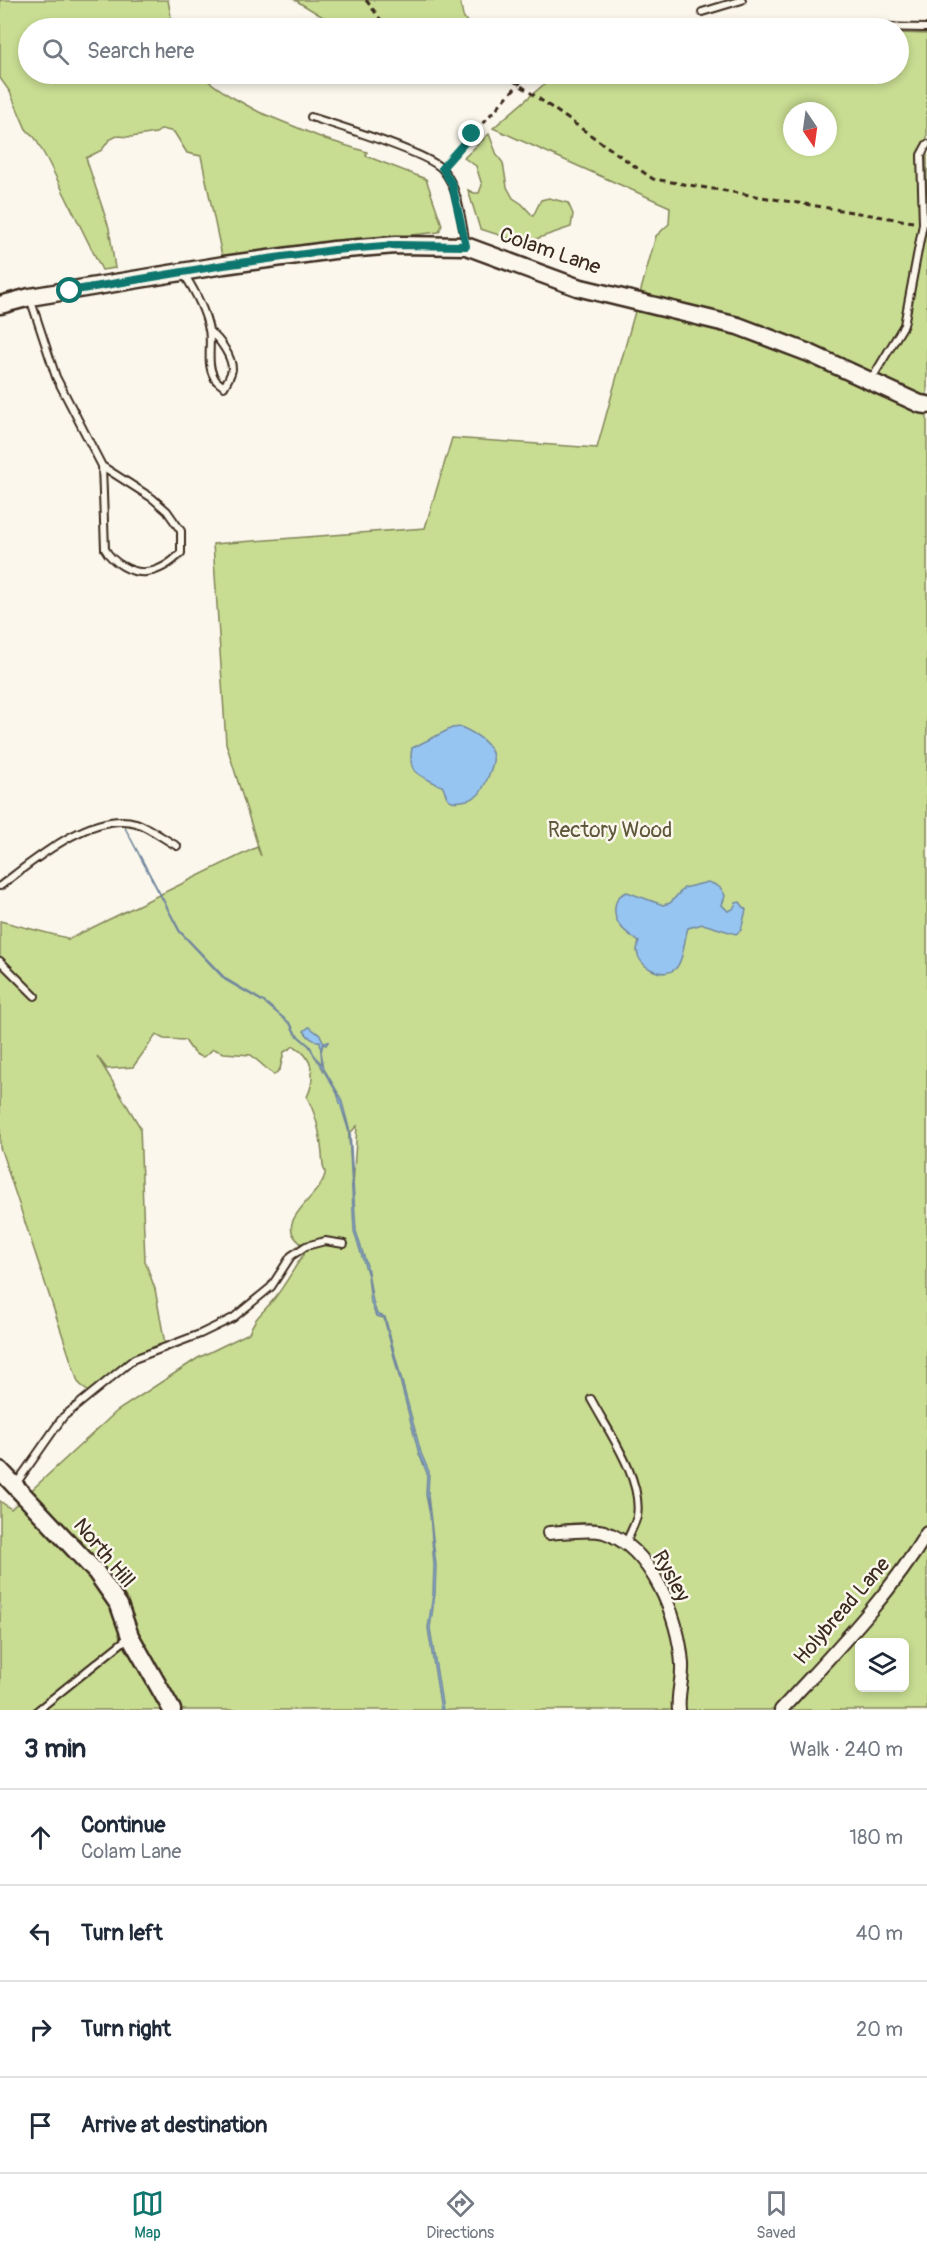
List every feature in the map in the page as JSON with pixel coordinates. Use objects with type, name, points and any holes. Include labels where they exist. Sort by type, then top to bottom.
[{"type":"street","name":"Colam Lane","points":[[0,305],[30,297],[334,250],[396,245],[466,246],[577,287],[738,326],[809,353],[920,404],[927,405]]},
{"type":"street","name":"North Hill","points":[[0,1470],[96,1572],[119,1605],[130,1636],[172,1710]]},
{"type":"street","name":"Rysley","points":[[549,1533],[602,1531],[626,1543],[644,1560],[667,1599],[682,1665],[679,1710]]},
{"type":"street","name":"Holybread Lane","points":[[781,1710],[907,1568],[927,1533]]},
{"type":"lane","points":[[702,12],[742,0]]},
{"type":"lane","points":[[909,28],[927,28]]},
{"type":"lane","points":[[311,117],[417,154],[442,168],[452,184],[466,246]]},
{"type":"lane","points":[[871,381],[904,325],[923,224],[921,154],[927,144]]},
{"type":"lane","points":[[183,272],[196,292],[210,332],[211,366],[214,378],[224,387],[232,366],[221,344],[210,332]]},
{"type":"lane","points":[[30,297],[56,377],[102,466],[105,549],[110,558],[123,566],[146,573],[169,564],[181,553],[181,531],[167,511],[152,498],[102,466]]},
{"type":"lane","points":[[0,886],[72,836],[111,821],[138,824],[177,846]]},
{"type":"lane","points":[[0,961],[35,996]]},
{"type":"lane","points":[[16,1485],[63,1417],[134,1359],[200,1334],[233,1318],[271,1287],[291,1256],[306,1246],[325,1241],[344,1244]]},
{"type":"lane","points":[[591,1399],[627,1466],[637,1498],[637,1517],[626,1543]]},
{"type":"lane","points":[[38,1710],[130,1636]]},
{"type":"path","points":[[366,0],[380,18]]},
{"type":"path","points":[[442,168],[518,84],[653,179],[923,224]]},
{"type":"green space","points":[[0,0],[168,0],[171,18],[18,18],[18,84],[213,84],[259,112],[325,139],[367,152],[366,156],[426,179],[442,225],[439,232],[222,256],[201,156],[187,153],[174,132],[162,129],[156,133],[131,137],[117,136],[109,140],[102,150],[86,158],[109,228],[115,268],[102,270],[48,161],[35,138],[26,129],[10,92],[0,78]]},
{"type":"green space","points":[[295,0],[460,0],[464,18],[325,18]]},
{"type":"green space","name":"Rectory Wood","points":[[909,33],[927,34],[927,1710],[0,1710],[0,1501],[11,1509],[117,1411],[198,1358],[249,1333],[257,1318],[270,1304],[306,1251],[306,1247],[295,1238],[291,1229],[293,1220],[321,1183],[325,1173],[317,1122],[307,1097],[312,1083],[311,1068],[306,1056],[294,1046],[284,1052],[280,1069],[274,1075],[251,1055],[224,1053],[213,1049],[202,1057],[193,1051],[185,1040],[164,1039],[156,1035],[133,1067],[107,1069],[97,1056],[140,1127],[145,1261],[155,1289],[165,1344],[127,1363],[90,1394],[78,1382],[0,1147],[0,921],[67,938],[67,940],[257,847],[261,856],[226,743],[213,544],[425,528],[452,438],[597,448],[656,236],[669,224],[670,207],[493,128],[544,84],[909,84]],"holes":[[[348,1125],[350,1133],[357,1126],[353,1186]]]},
{"type":"green space","points":[[489,134],[497,155],[503,163],[507,187],[513,198],[533,216],[541,200],[549,198],[568,203],[573,214],[571,227],[530,241],[515,240],[480,229],[468,190],[479,193],[482,185],[476,166],[464,158]]},
{"type":"water","points":[[461,727],[485,742],[492,752],[493,760],[488,777],[478,795],[470,799],[455,801],[448,799],[442,786],[417,774],[412,766],[411,755],[412,748],[452,728]]},
{"type":"water","points":[[123,824],[180,931],[226,979],[265,1002],[291,1024],[296,1034],[310,1046],[313,1053],[309,1046],[295,1034],[290,1024],[265,1003],[225,980],[179,931]]},
{"type":"water","points":[[708,882],[717,885],[722,890],[725,896],[722,905],[728,911],[740,902],[746,910],[741,930],[736,934],[703,924],[688,928],[682,955],[675,969],[663,973],[646,966],[637,951],[639,942],[621,928],[616,919],[615,907],[618,898],[627,892],[663,905],[670,903],[684,888]]},
{"type":"water","points":[[309,1027],[320,1035],[324,1043],[328,1042],[326,1045],[323,1044],[321,1052],[324,1069],[341,1098],[350,1132],[356,1231],[367,1266],[373,1302],[377,1314],[385,1317],[421,1453],[429,1472],[428,1495],[436,1565],[430,1628],[443,1710],[441,1710],[428,1628],[434,1565],[426,1495],[427,1473],[419,1454],[384,1318],[376,1316],[371,1303],[368,1276],[354,1231],[349,1132],[337,1093],[316,1058],[322,1064],[320,1041],[311,1039],[304,1031]]},
{"type":"route","points":[[70,291],[224,265],[334,250],[396,245],[466,246],[452,184],[442,168],[472,134]]}]
